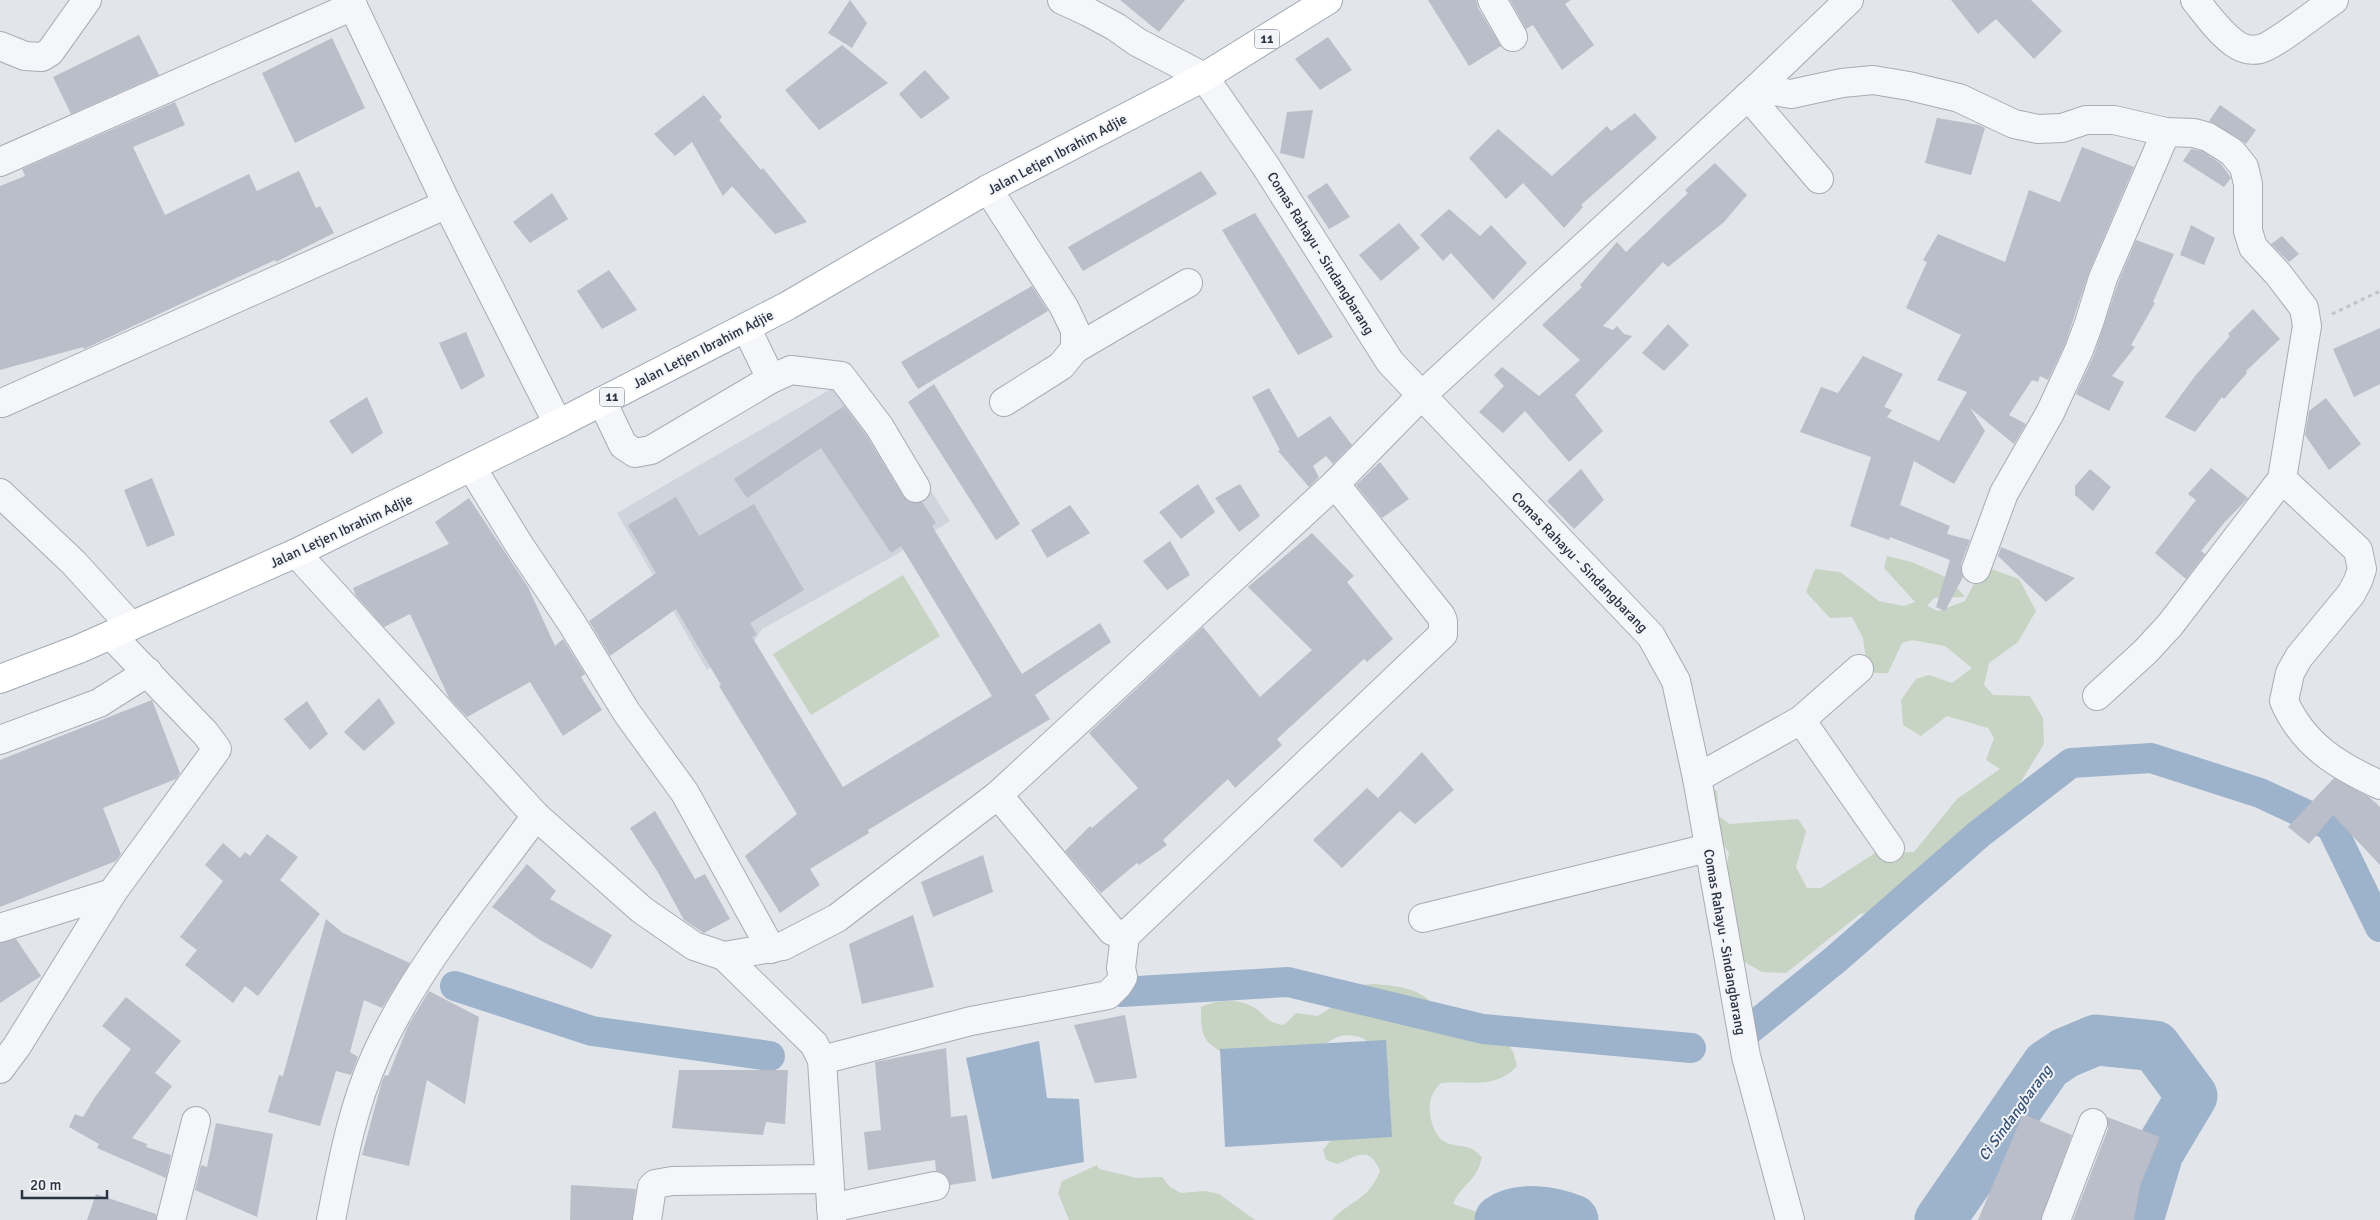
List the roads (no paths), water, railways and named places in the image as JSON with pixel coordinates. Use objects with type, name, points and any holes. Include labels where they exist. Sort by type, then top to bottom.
[{"type":"main road","name":"Jalan Letjen Ibrahim Adjie","points":[[0,679],[121,631],[296,553],[472,468],[787,306],[988,189],[1204,77],[1328,0]]},
{"type":"street","points":[[0,46],[25,56],[42,57],[50,52],[87,0]]},
{"type":"street","points":[[1062,0],[1095,16],[1136,42],[1204,77]]},
{"type":"street","points":[[1492,0],[1513,38]]},
{"type":"street","points":[[724,956],[770,949],[804,937],[837,918],[998,795],[1335,484],[1421,396],[1753,92],[1849,0]]},
{"type":"street","points":[[2195,0],[2224,34],[2236,44],[2248,50],[2261,49],[2273,43],[2334,0]]},
{"type":"street","points":[[0,162],[352,3],[446,204],[558,424]]},
{"type":"street","name":"Comas Rahayu - Sindangbarang","points":[[1204,77],[1265,165],[1390,362],[1651,636],[1676,681],[1697,778],[1746,1056],[1790,1220]]},
{"type":"street","points":[[1753,92],[1791,94],[1842,83],[1873,80],[1909,86],[1959,98],[2014,124],[2038,129],[2062,128],[2086,120],[2114,120],[2166,132],[2194,133],[2208,137],[2221,144],[2239,159],[2247,176],[2248,231],[2253,247],[2304,308],[2307,326],[2282,479],[2170,625],[2145,652],[2097,696]]},
{"type":"street","points":[[1753,92],[1819,179]]},
{"type":"street","points":[[1976,569],[2004,493],[2050,413],[2078,350],[2089,323],[2103,278],[2166,132]]},
{"type":"street","points":[[988,189],[1064,307],[1075,330],[1075,349]]},
{"type":"street","points":[[2,403],[446,204]]},
{"type":"street","points":[[1004,402],[1061,366],[1075,349],[1188,283]]},
{"type":"street","points":[[746,327],[771,379]]},
{"type":"street","points":[[602,401],[612,426],[623,445],[635,453],[651,450],[771,379],[791,370],[836,375],[844,379],[879,426],[916,488]]},
{"type":"street","points":[[472,468],[518,543],[572,622],[626,713],[685,793],[770,949]]},
{"type":"street","points":[[2282,479],[2358,550],[2362,569],[2358,581],[2346,600],[2299,657],[2290,673],[2284,701],[2300,731],[2315,747],[2345,768],[2380,785]]},
{"type":"street","points":[[822,1060],[970,1020],[1108,995],[1123,977],[1121,968],[1125,936],[1443,634],[1444,627],[1441,616],[1335,484]]},
{"type":"street","points":[[0,493],[74,563],[148,672],[206,734],[217,749],[112,893],[17,1046],[0,1069]]},
{"type":"street","points":[[296,553],[536,816],[642,910],[694,946],[724,956],[814,1044],[822,1060],[828,1122],[828,1179],[832,1214],[935,1186]]},
{"type":"street","points":[[1697,778],[1801,720],[1859,669]]},
{"type":"street","points":[[0,740],[98,703],[148,672]]},
{"type":"street","points":[[1801,720],[1890,848]]},
{"type":"street","points":[[998,795],[1112,931],[1125,936]]},
{"type":"street","points":[[331,1220],[348,1136],[358,1102],[375,1056],[399,1008],[423,971],[536,816]]},
{"type":"street","points":[[1423,918],[1708,848]]},
{"type":"street","points":[[0,928],[112,893]]},
{"type":"street","points":[[171,1220],[196,1121]]},
{"type":"street","points":[[2056,1220],[2093,1123]]},
{"type":"street","points":[[647,1220],[652,1187],[655,1184],[672,1182],[828,1179]]},
{"type":"water","points":[[1386,1040],[1392,1137],[1225,1147],[1220,1049]]},
{"type":"water","points":[[1039,1041],[1047,1098],[1079,1099],[1084,1162],[992,1179],[966,1058]]},
{"type":"waterway","points":[[1749,1030],[1836,959],[1979,834],[2071,763],[2151,758],[2260,793],[2331,826],[2380,927]]},
{"type":"waterway","points":[[1121,992],[1288,982],[1483,1029],[1691,1048]]},
{"type":"waterway","points":[[455,986],[592,1031],[770,1056]]},
{"type":"waterway","name":"Ci Sindangbarang","points":[[1940,1220],[2047,1065],[2065,1053],[2096,1040],[2155,1046],[2192,1096],[2158,1153],[2138,1220]]},
{"type":"waterway","name":"Ci Sindangbarang","points":[[1500,1220],[1517,1213],[1526,1212],[1546,1213],[1573,1220]]}]
